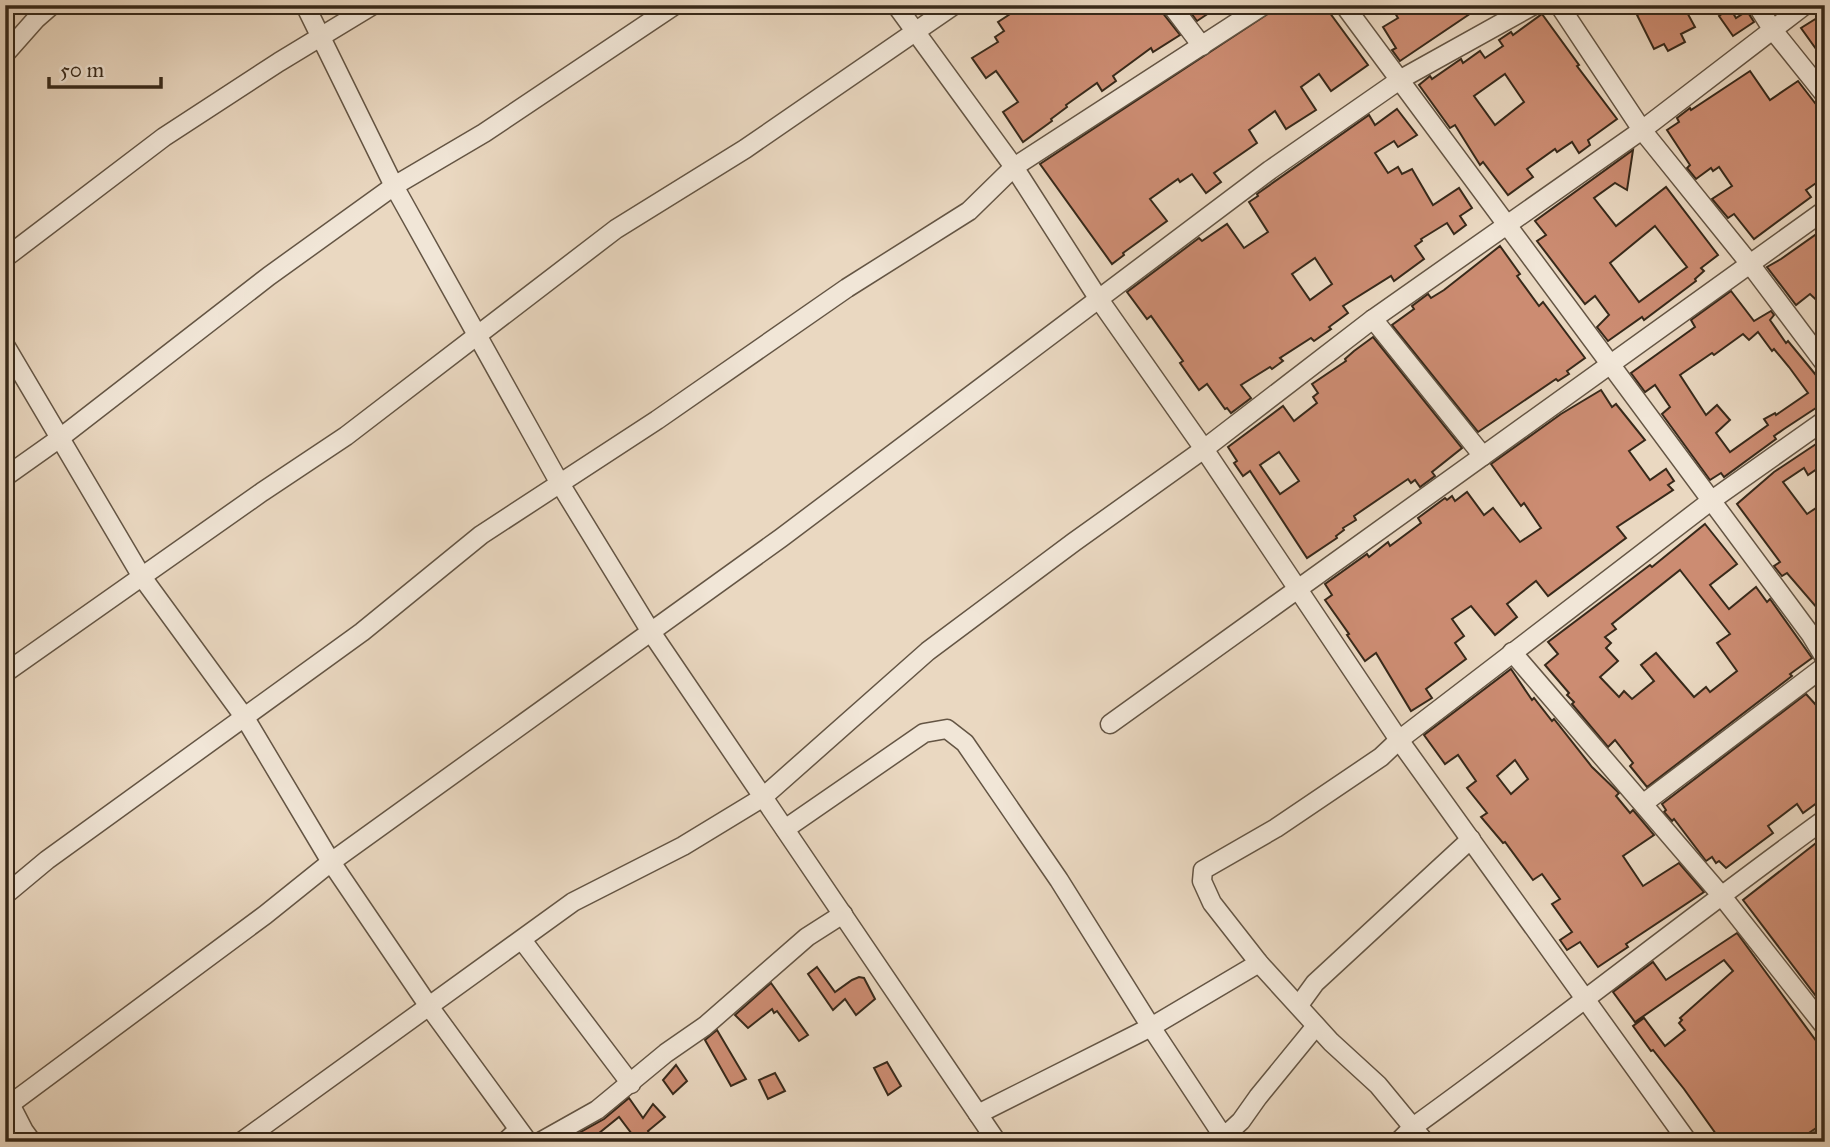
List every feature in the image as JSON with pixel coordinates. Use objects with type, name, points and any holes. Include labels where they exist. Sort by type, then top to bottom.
[{"type":"street","points":[[5,54],[52,5]]},
{"type":"street","points":[[304,5],[394,186],[559,482],[651,632],[997,1142]]},
{"type":"street","points":[[5,258],[164,137],[373,5]]},
{"type":"street","points":[[5,477],[60,438],[269,276],[394,186],[484,133],[675,5]]},
{"type":"street","points":[[896,5],[1014,167],[1098,298],[1204,449],[1399,740],[1688,1142]]},
{"type":"street","points":[[5,673],[261,492],[346,436],[616,229],[745,149],[954,5]]},
{"type":"street","points":[[1171,5],[1202,46]]},
{"type":"street","points":[[5,895],[47,860],[362,632],[481,535],[657,420],[846,288],[969,211],[1014,167],[1264,5]]},
{"type":"street","points":[[1344,5],[1712,500],[1818,630],[1825,658]]},
{"type":"street","points":[[32,1142],[7,1101],[265,915],[331,862],[814,514],[1270,170],[1401,79],[1534,5]]},
{"type":"street","points":[[1559,5],[1642,130],[1750,264],[1825,364]]},
{"type":"street","points":[[1757,5],[1772,29],[1825,95]]},
{"type":"street","points":[[241,1142],[572,902],[683,846],[762,798],[928,651],[1204,449],[1373,319],[1642,130],[1805,5]]},
{"type":"street","points":[[1110,724],[1825,210]]},
{"type":"street","points":[[1373,319],[1483,456]]},
{"type":"street","points":[[5,345],[142,577],[245,718],[331,862],[517,1138]]},
{"type":"street","points":[[1425,1142],[1378,1085],[1316,1026],[1259,963],[1212,902],[1202,881],[1203,870],[1276,828],[1381,757],[1512,652],[1712,500],[1825,420]]},
{"type":"street","points":[[1512,652],[1721,895],[1825,1026]]},
{"type":"street","points":[[1644,803],[1825,666]]},
{"type":"street","points":[[785,830],[924,733],[947,729],[965,743],[1059,880],[1221,1133],[1228,1133],[1241,1121],[1316,1026]]},
{"type":"street","points":[[1398,1142],[1413,1127],[1825,819]]},
{"type":"street","points":[[1299,1005],[1315,983],[1471,839]]},
{"type":"street","points":[[540,1142],[597,1111],[666,1053],[705,1026],[807,937],[843,914]]},
{"type":"street","points":[[522,940],[631,1084]]},
{"type":"street","points":[[978,1114],[1151,1027],[1259,963]]},
{"type":"street","points":[[1816,1142],[1825,1136]]},
{"type":"building","points":[[1024,5],[1083,5],[1087,11],[1096,5],[1160,5],[1162,12],[1180,35],[1153,52],[1151,48],[1113,76],[1116,81],[1102,91],[1097,83],[1066,105],[1052,121],[1023,142],[1003,112],[1018,102],[996,71],[986,78],[972,58],[998,42],[995,37],[1004,31],[998,22]]},
{"type":"building","points":[[1185,5],[1221,5],[1197,21]]},
{"type":"building","points":[[1281,5],[1324,5],[1368,65],[1331,91],[1319,74],[1301,87],[1316,110],[1286,129],[1275,111],[1249,130],[1257,143],[1214,173],[1221,182],[1206,193],[1192,174],[1180,182],[1178,179],[1150,199],[1167,221],[1112,264],[1040,164]]},
{"type":"building","points":[[1390,5],[1408,5],[1413,11],[1421,5],[1483,5],[1400,61],[1392,50],[1396,48],[1383,27],[1398,18]]},
{"type":"building","points":[[1639,5],[1683,5],[1695,27],[1681,34],[1685,42],[1668,51],[1664,44],[1654,49],[1637,15],[1643,12]]},
{"type":"building","points":[[1730,8],[1736,18],[1747,11],[1754,22],[1733,36],[1719,16]]},
{"type":"building","points":[[1825,13],[1825,43],[1816,49],[1801,28]]},
{"type":"building","points":[[1542,14],[1617,119],[1588,140],[1590,145],[1579,153],[1572,142],[1557,152],[1555,149],[1527,169],[1533,177],[1508,195],[1483,162],[1480,165],[1455,125],[1450,128],[1419,85],[1430,76],[1432,79],[1461,59],[1463,63],[1480,51],[1485,58],[1503,46],[1499,40],[1511,32],[1513,35]],"holes":[[[1505,74],[1524,102],[1495,125],[1474,96]]]},
{"type":"building","points":[[1750,71],[1770,100],[1798,81],[1825,116],[1825,163],[1819,167],[1825,177],[1806,190],[1811,197],[1754,239],[1734,214],[1728,218],[1712,199],[1732,186],[1719,167],[1713,171],[1711,168],[1696,179],[1687,168],[1690,165],[1667,130],[1679,122],[1677,118],[1690,108],[1691,110]]},
{"type":"building","points":[[1397,109],[1417,135],[1398,147],[1394,141],[1375,153],[1388,173],[1398,167],[1402,174],[1412,169],[1433,205],[1459,188],[1472,208],[1460,216],[1466,225],[1454,234],[1447,223],[1421,239],[1415,246],[1424,259],[1394,281],[1391,276],[1343,306],[1348,313],[1329,327],[1331,329],[1314,341],[1311,338],[1280,358],[1283,361],[1272,369],[1270,367],[1241,385],[1251,398],[1231,413],[1207,384],[1199,390],[1180,363],[1183,361],[1151,316],[1147,319],[1127,292],[1199,238],[1202,241],[1227,224],[1244,248],[1268,232],[1249,202],[1258,196],[1257,194],[1369,115],[1375,125]],"holes":[[[1315,258],[1332,284],[1310,300],[1292,274]]]},
{"type":"building","points":[[1633,150],[1627,190],[1615,183],[1594,198],[1616,226],[1666,187],[1718,255],[1701,268],[1704,271],[1696,281],[1644,320],[1642,317],[1608,341],[1597,327],[1609,315],[1595,296],[1585,304],[1537,241],[1546,235],[1535,221]],"holes":[[[1655,226],[1687,267],[1639,302],[1610,263]]]},
{"type":"building","points":[[1825,228],[1825,308],[1810,294],[1796,305],[1767,267]]},
{"type":"building","points":[[1500,246],[1539,306],[1543,302],[1585,358],[1567,371],[1569,374],[1558,381],[1556,379],[1478,432],[1392,325],[1414,309],[1412,306],[1428,294],[1431,298],[1444,290]]},
{"type":"building","points":[[1731,291],[1754,321],[1771,311],[1774,315],[1770,320],[1786,343],[1788,341],[1820,380],[1825,376],[1825,402],[1774,436],[1776,439],[1724,477],[1721,473],[1710,480],[1662,414],[1670,407],[1655,385],[1645,392],[1631,373],[1695,327],[1691,320]],"holes":[[[1758,332],[1772,351],[1774,349],[1808,393],[1776,415],[1775,413],[1764,419],[1768,425],[1730,452],[1716,433],[1730,420],[1717,405],[1706,415],[1680,375],[1743,334],[1749,340]]]},
{"type":"building","points":[[1373,337],[1462,448],[1432,472],[1435,476],[1420,487],[1415,480],[1411,483],[1408,479],[1354,516],[1356,520],[1343,528],[1337,538],[1307,558],[1250,471],[1243,476],[1228,447],[1283,406],[1294,421],[1317,403],[1313,397],[1318,393],[1312,384],[1346,361],[1354,351]],"holes":[[[1279,452],[1299,481],[1280,494],[1260,465]]]},
{"type":"building","points":[[1601,390],[1612,407],[1616,404],[1645,440],[1629,451],[1650,480],[1666,469],[1674,481],[1668,485],[1673,490],[1617,527],[1626,538],[1548,596],[1536,581],[1507,604],[1517,617],[1495,635],[1471,606],[1452,619],[1464,636],[1455,643],[1466,659],[1426,689],[1432,698],[1411,711],[1376,653],[1365,661],[1347,635],[1349,634],[1325,600],[1332,595],[1325,584],[1367,554],[1369,557],[1388,542],[1390,546],[1421,523],[1418,518],[1445,498],[1447,500],[1452,496],[1455,501],[1467,492],[1484,515],[1493,508],[1520,542],[1541,528],[1524,503],[1521,506],[1491,464],[1561,414]]},
{"type":"building","points":[[1825,438],[1825,481],[1817,469],[1808,475],[1804,468],[1783,482],[1807,514],[1825,502],[1825,602],[1817,608],[1787,573],[1782,576],[1774,566],[1780,562],[1737,504],[1774,472]]},
{"type":"building","points":[[1705,524],[1737,564],[1710,585],[1729,609],[1756,587],[1767,602],[1770,599],[1812,658],[1647,787],[1630,766],[1633,763],[1615,740],[1608,747],[1572,704],[1574,702],[1567,695],[1569,693],[1545,665],[1558,654],[1548,642],[1650,565],[1652,567]],"holes":[[[1680,570],[1730,634],[1717,643],[1737,671],[1710,692],[1706,687],[1694,697],[1656,653],[1641,665],[1654,681],[1632,699],[1624,691],[1619,697],[1600,677],[1618,661],[1606,648],[1611,643],[1605,637],[1616,629],[1612,624]]]},
{"type":"building","points":[[1511,669],[1532,700],[1534,698],[1552,721],[1554,719],[1592,767],[1619,793],[1616,796],[1630,813],[1633,810],[1654,835],[1623,856],[1643,886],[1679,863],[1704,892],[1626,944],[1628,947],[1598,967],[1580,942],[1567,950],[1560,940],[1572,932],[1552,904],[1560,899],[1542,874],[1533,880],[1505,842],[1503,843],[1481,817],[1487,813],[1467,788],[1476,781],[1458,755],[1445,764],[1424,735]],"holes":[[[1515,760],[1528,779],[1511,794],[1497,776]]]},
{"type":"building","points":[[1806,694],[1825,715],[1825,797],[1803,813],[1797,804],[1768,826],[1773,833],[1726,868],[1719,861],[1716,863],[1712,857],[1706,861],[1674,819],[1672,821],[1664,812],[1666,810],[1662,804]]},
{"type":"building","points":[[1825,836],[1825,886],[1818,891],[1825,900],[1825,1008],[1743,900]]},
{"type":"building","points":[[1737,933],[1825,1053],[1825,1122],[1809,1133],[1805,1142],[1706,1142],[1716,1134],[1633,1026],[1644,1018],[1665,1046],[1685,1030],[1679,1023],[1682,1020],[1680,1018],[1733,971],[1724,960],[1635,1022],[1613,992],[1653,962],[1666,980]]},
{"type":"building","points":[[817,967],[835,992],[859,977],[864,978],[875,999],[856,1015],[845,999],[833,1010],[808,974]]},
{"type":"building","points":[[771,983],[808,1035],[799,1041],[777,1011],[774,1013],[772,1009],[748,1028],[735,1015]]},
{"type":"building","points":[[717,1030],[746,1079],[731,1086],[705,1040]]},
{"type":"building","points":[[887,1062],[901,1086],[888,1095],[874,1068]]},
{"type":"building","points":[[676,1065],[687,1081],[673,1094],[663,1080]]},
{"type":"building","points":[[775,1073],[785,1091],[768,1099],[759,1080]]},
{"type":"building","points":[[629,1098],[643,1118],[653,1104],[665,1117],[648,1131],[654,1142],[638,1142],[619,1117],[588,1142],[584,1142],[579,1133],[604,1119]]}]
